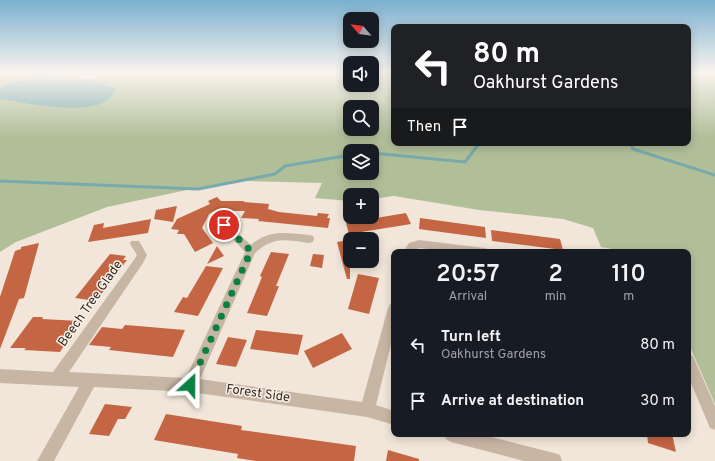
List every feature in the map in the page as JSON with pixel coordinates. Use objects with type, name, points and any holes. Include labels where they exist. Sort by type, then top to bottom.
[{"type":"street","points":[[224,225],[251,251]]},
{"type":"street","points":[[190,385],[251,251],[260,242],[267,238],[276,236],[308,239]]},
{"type":"street","name":"Beech Tree Glade","points":[[56,379],[138,263],[142,255],[135,244]]},
{"type":"street","points":[[410,249],[413,246],[419,244],[438,249]]},
{"type":"street","points":[[367,410],[391,319]]},
{"type":"street","points":[[691,367],[715,423]]},
{"type":"street","name":"Forest Side","points":[[0,376],[190,385],[367,410],[391,417]]},
{"type":"street","points":[[45,461],[90,381]]},
{"type":"street","points":[[462,437],[554,461]]},
{"type":"green space","points":[[0,94],[391,94],[391,146],[691,146],[691,94],[715,94],[715,404],[691,349],[691,249],[613,249],[601,247],[593,228],[563,219],[479,210],[394,196],[379,198],[379,188],[343,188],[343,200],[315,198],[322,183],[242,181],[201,187],[107,207],[16,242],[0,252]]},
{"type":"water","points":[[0,94],[112,94],[109,99],[97,105],[63,108],[0,99]]},
{"type":"building","points":[[217,197],[221,201],[244,201],[269,204],[268,209],[279,212],[317,216],[318,213],[329,214],[327,218],[330,218],[328,228],[241,218],[245,211],[214,211],[209,214],[202,228],[213,243],[195,252],[184,234],[177,234],[179,230],[171,229],[177,219],[210,204],[208,201]]},
{"type":"building","points":[[177,206],[173,222],[154,219],[156,210]]},
{"type":"building","points":[[406,213],[411,224],[361,232],[348,232],[346,224],[379,224],[379,218]]},
{"type":"building","points":[[420,218],[485,227],[486,238],[419,229]]},
{"type":"building","points":[[151,219],[148,233],[88,242],[94,225],[104,223],[103,228]]},
{"type":"building","points":[[491,230],[560,239],[563,249],[555,249],[492,241]]},
{"type":"building","points":[[343,241],[343,264],[337,242]]},
{"type":"building","points":[[39,243],[24,298],[19,299],[0,349],[0,297],[15,251],[21,249],[21,247]]},
{"type":"building","points":[[217,246],[224,256],[207,264]]},
{"type":"building","points":[[271,252],[289,254],[276,286],[279,286],[267,316],[247,313],[262,277],[260,276]]},
{"type":"building","points":[[110,254],[126,256],[123,260],[127,260],[96,301],[75,298]]},
{"type":"building","points":[[313,254],[324,255],[322,268],[310,266]]},
{"type":"building","points":[[206,266],[223,268],[198,316],[174,312],[183,297],[187,298]]},
{"type":"building","points":[[344,268],[350,268],[350,279],[347,279]]},
{"type":"building","points":[[358,274],[379,278],[369,314],[348,309]]},
{"type":"building","points":[[33,317],[43,317],[42,319],[80,321],[60,352],[24,350],[26,348],[10,348]]},
{"type":"building","points":[[125,325],[185,330],[173,357],[109,350],[111,347],[89,345],[102,327],[122,329]]},
{"type":"building","points":[[256,330],[303,335],[298,355],[250,349]]},
{"type":"building","points":[[342,333],[352,349],[313,368],[304,351]]},
{"type":"building","points":[[228,337],[247,340],[236,367],[216,364]]},
{"type":"building","points":[[105,404],[132,407],[125,419],[118,419],[109,436],[89,434]]},
{"type":"building","points":[[166,414],[242,426],[241,430],[356,446],[354,461],[256,461],[237,458],[238,454],[154,440]]},
{"type":"building","points":[[647,437],[673,437],[676,452],[648,443]]},
{"type":"building","points":[[388,450],[419,459],[419,461],[386,461]]},
{"type":"waterway","points":[[379,154],[465,162],[477,146]]},
{"type":"waterway","points":[[632,146],[633,149],[715,175]]},
{"type":"waterway","points":[[0,181],[198,189],[275,174],[285,166],[343,156]]},
{"type":"route","points":[[190,385],[251,251],[224,225]]}]
